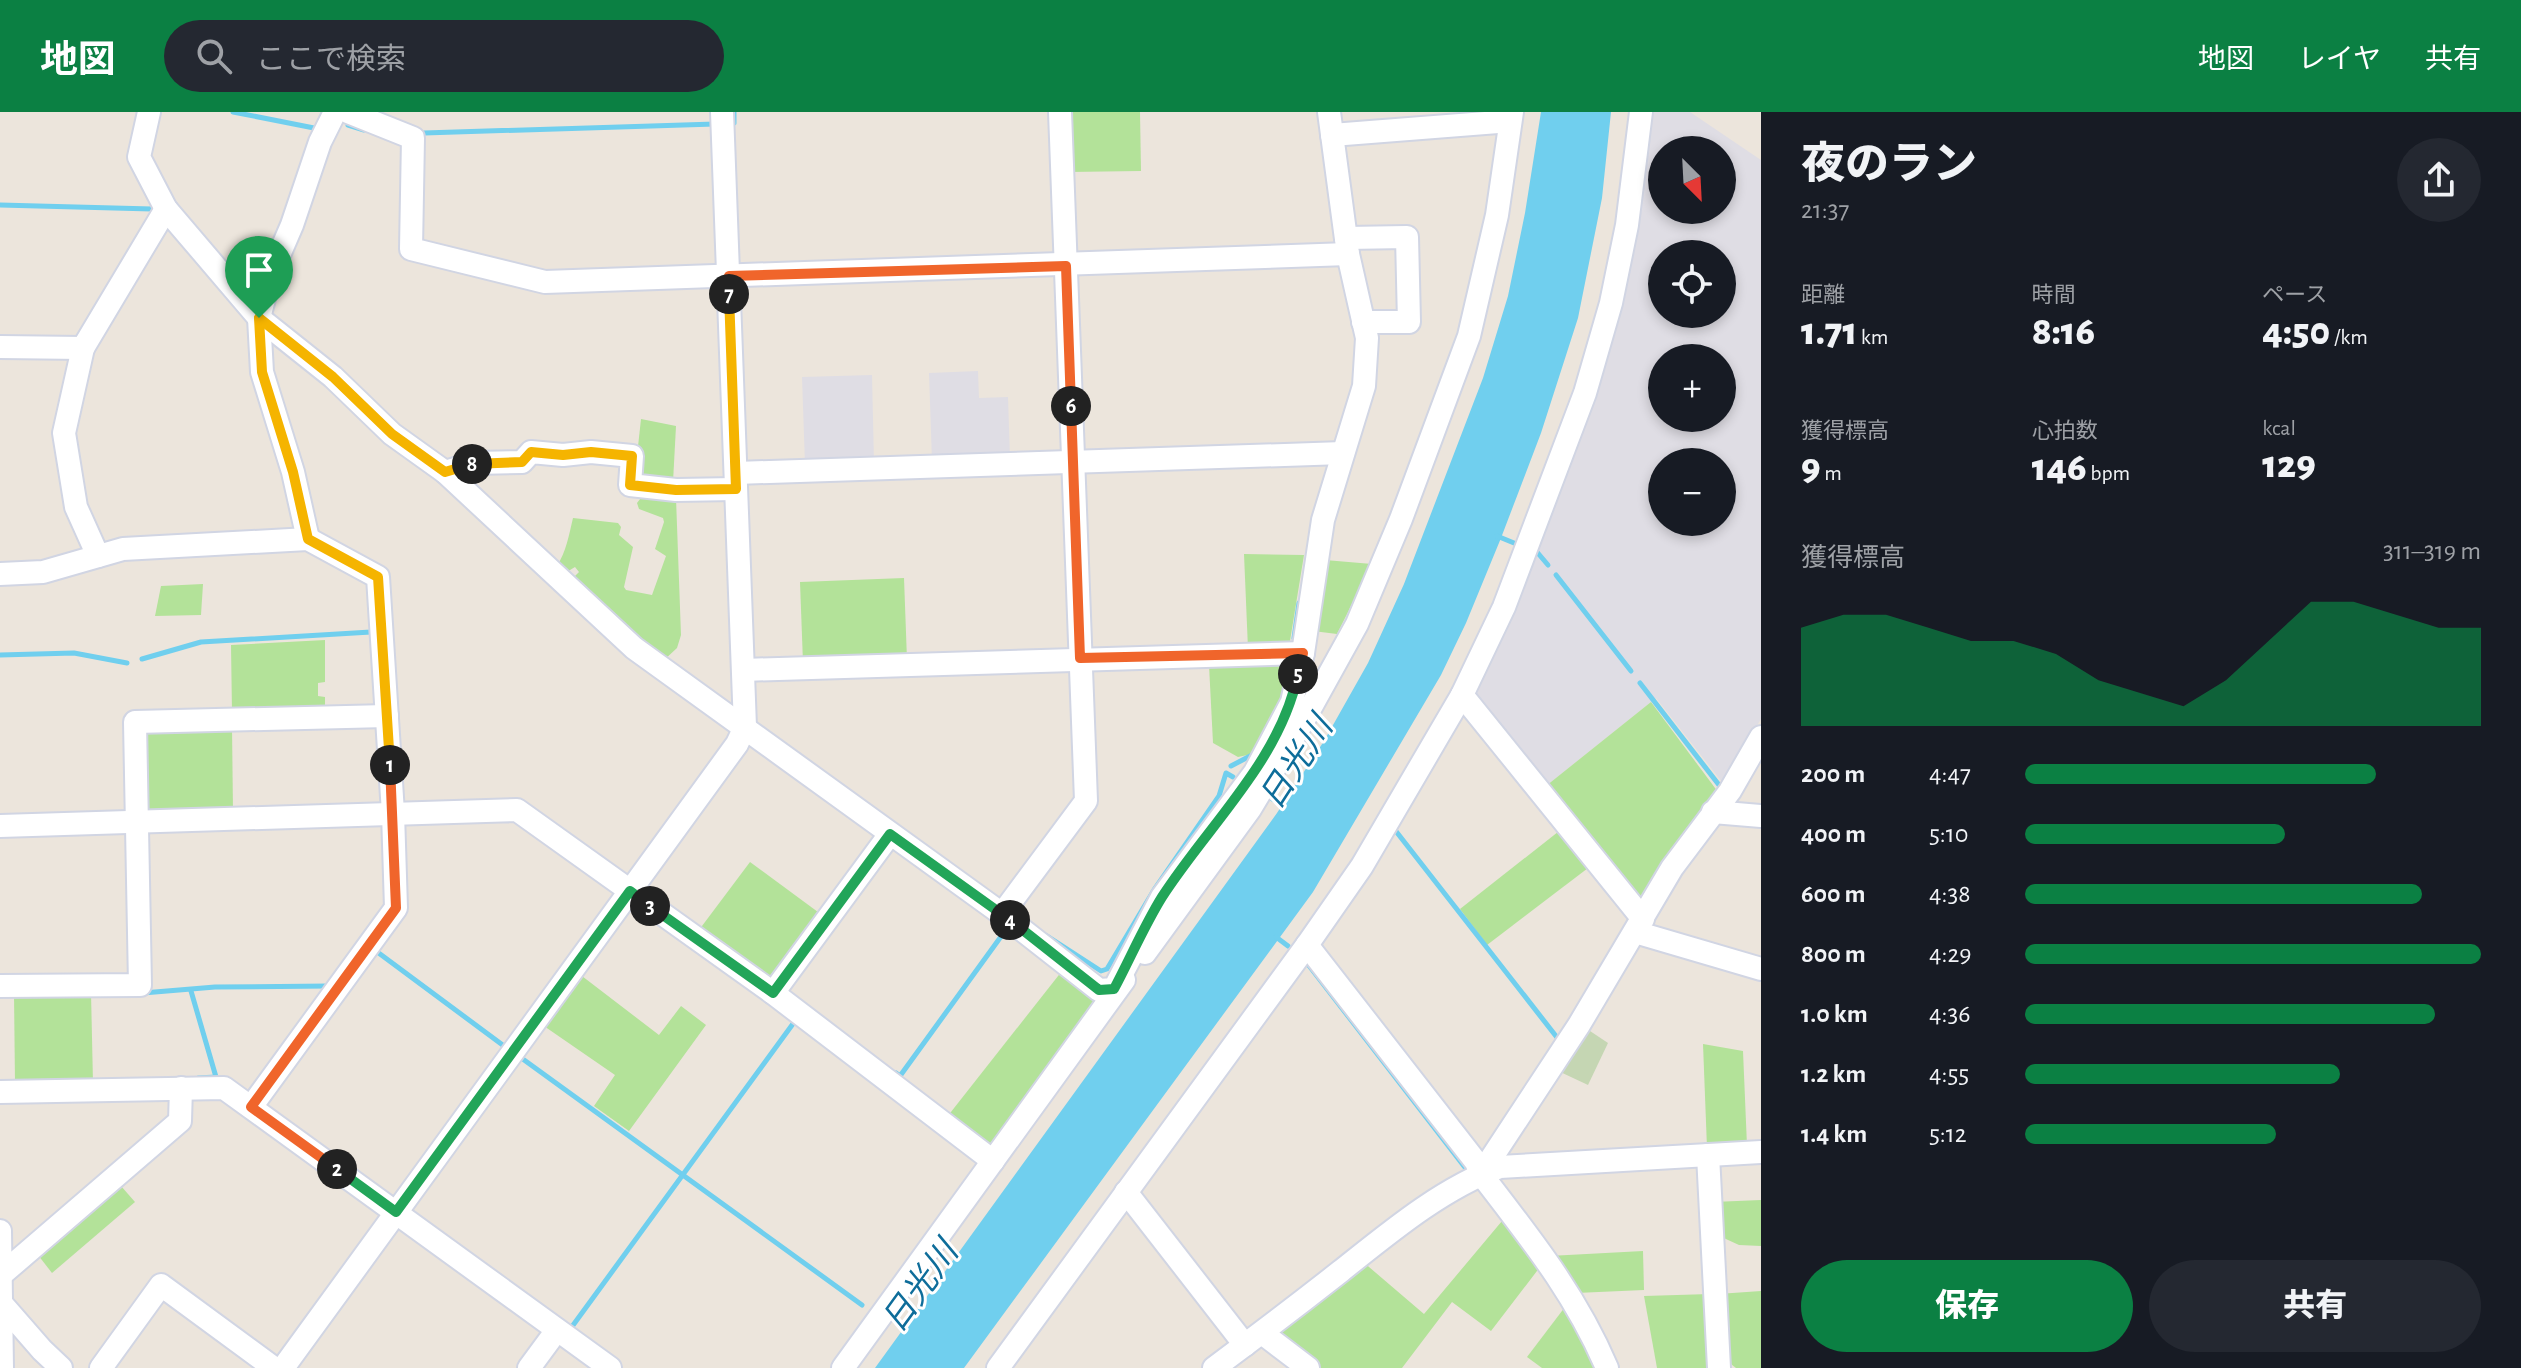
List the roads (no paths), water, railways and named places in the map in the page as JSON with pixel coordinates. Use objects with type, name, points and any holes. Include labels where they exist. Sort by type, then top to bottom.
[{"type":"street","points":[[149,112],[139,157],[166,209],[259,318],[333,377],[392,434],[445,472],[634,648],[1002,914],[1099,990],[1114,989],[1162,897],[1255,772],[1292,702],[1303,653],[1323,520],[1364,386],[1367,338],[1347,246],[1329,112]]},
{"type":"street","points":[[308,539],[293,472],[262,372],[259,318],[270,276],[292,225],[320,142],[335,112]]},
{"type":"street","points":[[348,112],[413,138],[411,249],[545,282],[1066,266],[1347,246],[1407,237],[1409,322],[1363,322]]},
{"type":"street","points":[[283,1368],[737,744],[745,727],[722,112]]},
{"type":"street","points":[[1002,914],[1086,801],[1060,112]]},
{"type":"street","points":[[998,1368],[1362,866],[1462,695],[1504,607],[1585,393],[1611,303],[1627,225],[1641,112]]},
{"type":"street","points":[[843,1368],[1250,809],[1357,624],[1401,519],[1469,336],[1497,215],[1505,117],[1332,135]]},
{"type":"street","points":[[98,556],[76,507],[64,433],[83,348],[166,209]]},
{"type":"street","points":[[0,347],[83,348]]},
{"type":"street","points":[[445,472],[475,463],[522,462],[531,452],[563,455],[591,452],[632,456],[630,485],[676,490],[736,481],[1073,462],[1343,453]]},
{"type":"street","points":[[0,574],[43,572],[123,549],[308,539],[378,577],[396,908],[251,1107]]},
{"type":"street","points":[[743,670],[1303,653]]},
{"type":"street","points":[[1462,695],[1639,926],[1761,969]]},
{"type":"street","points":[[0,986],[140,985],[135,722],[387,716]]},
{"type":"street","points":[[1481,1174],[1571,1038],[1672,868],[1730,791],[1761,737]]},
{"type":"street","points":[[0,826],[517,810],[773,993],[993,1161]]},
{"type":"street","points":[[1713,812],[1761,816]]},
{"type":"street","points":[[773,993],[890,834]]},
{"type":"street","points":[[1307,945],[1476,1162],[1481,1174],[1559,1275],[1591,1330],[1607,1368]]},
{"type":"street","points":[[1,1275],[180,1121],[181,1088]]},
{"type":"street","points":[[0,1092],[224,1088],[610,1368]]},
{"type":"street","points":[[1214,1368],[1382,1239],[1465,1181],[1481,1174],[1500,1167],[1761,1152]]},
{"type":"street","points":[[1708,1155],[1719,1368]]},
{"type":"street","points":[[1126,1192],[1254,1339],[1308,1368]]},
{"type":"street","points":[[0,1231],[2,1368]]},
{"type":"street","points":[[101,1368],[161,1285],[274,1368]]},
{"type":"street","points":[[1,1303],[61,1368]]},
{"type":"street","points":[[529,1368],[557,1330]]},
{"type":"water","points":[[1541,112],[1611,112],[1602,198],[1578,318],[1541,433],[1466,623],[1441,675],[1313,892],[964,1368],[875,1368],[1277,813],[1324,741],[1368,663],[1404,584],[1483,378],[1508,296]]},
{"type":"waterway","points":[[233,112],[314,128]]},
{"type":"waterway","points":[[734,112],[734,123]]},
{"type":"waterway","points":[[424,133],[715,124]]},
{"type":"waterway","points":[[348,125],[364,130]]},
{"type":"waterway","points":[[0,205],[152,209]]},
{"type":"waterway","points":[[1497,536],[1514,543]]},
{"type":"waterway","points":[[1537,552],[1548,565]]},
{"type":"waterway","points":[[1556,575],[1631,671]]},
{"type":"waterway","points":[[1294,638],[1299,603]]},
{"type":"waterway","points":[[142,659],[201,642],[371,632]]},
{"type":"waterway","points":[[0,655],[74,653],[127,663]]},
{"type":"waterway","points":[[1640,683],[1719,785]]},
{"type":"waterway","points":[[1231,766],[1254,754]]},
{"type":"waterway","points":[[1047,936],[1101,971],[1107,969],[1154,890],[1219,796],[1226,773],[1233,777]]},
{"type":"waterway","name":"日光川","points":[[1269,797],[1285,806]]},
{"type":"waterway","points":[[1395,830],[1559,1040]]},
{"type":"waterway","points":[[896,1073],[900,1076],[1005,931]]},
{"type":"waterway","points":[[1276,937],[1288,946]]},
{"type":"waterway","points":[[374,953],[376,951],[504,1046]]},
{"type":"waterway","points":[[1307,963],[1467,1170]]},
{"type":"waterway","points":[[143,993],[215,987],[329,986]]},
{"type":"waterway","points":[[191,991],[216,1077],[198,1078]]},
{"type":"waterway","points":[[571,1328],[795,1021]]},
{"type":"waterway","name":"日光川","points":[[520,1057],[862,1305]]}]
